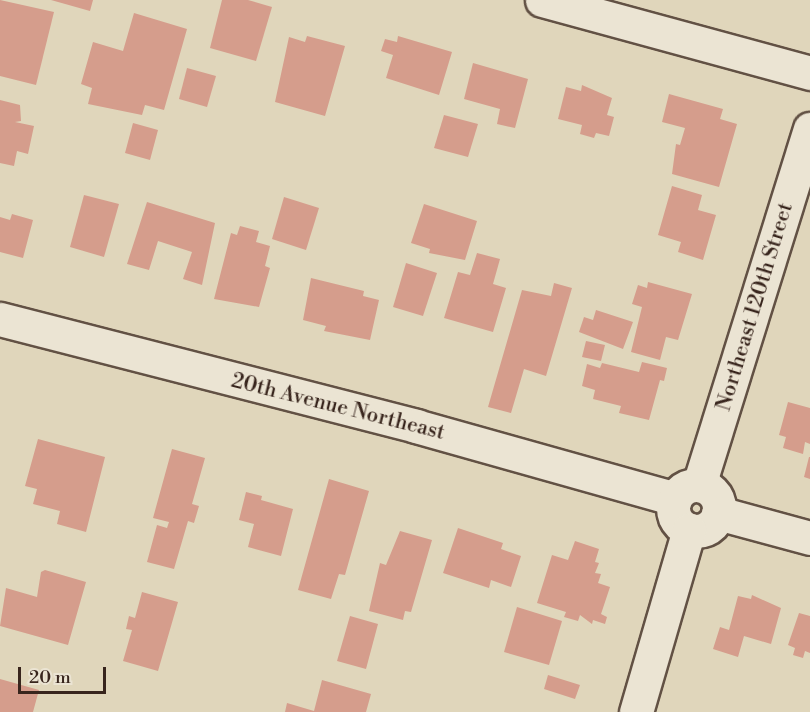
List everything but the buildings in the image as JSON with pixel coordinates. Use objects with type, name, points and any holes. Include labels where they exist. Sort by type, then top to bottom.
[{"type":"street","points":[[542,0],[810,73]]},
{"type":"street","name":"Northeast 120th Street","points":[[687,492],[810,129]]},
{"type":"street","name":"20th Avenue Northeast","points":[[0,319],[416,426],[687,492]]},
{"type":"street","points":[[687,492],[712,492],[718,513],[710,526],[689,530],[674,514],[687,492]]},
{"type":"street","points":[[718,513],[810,538]]},
{"type":"street","points":[[636,712],[689,530]]}]
